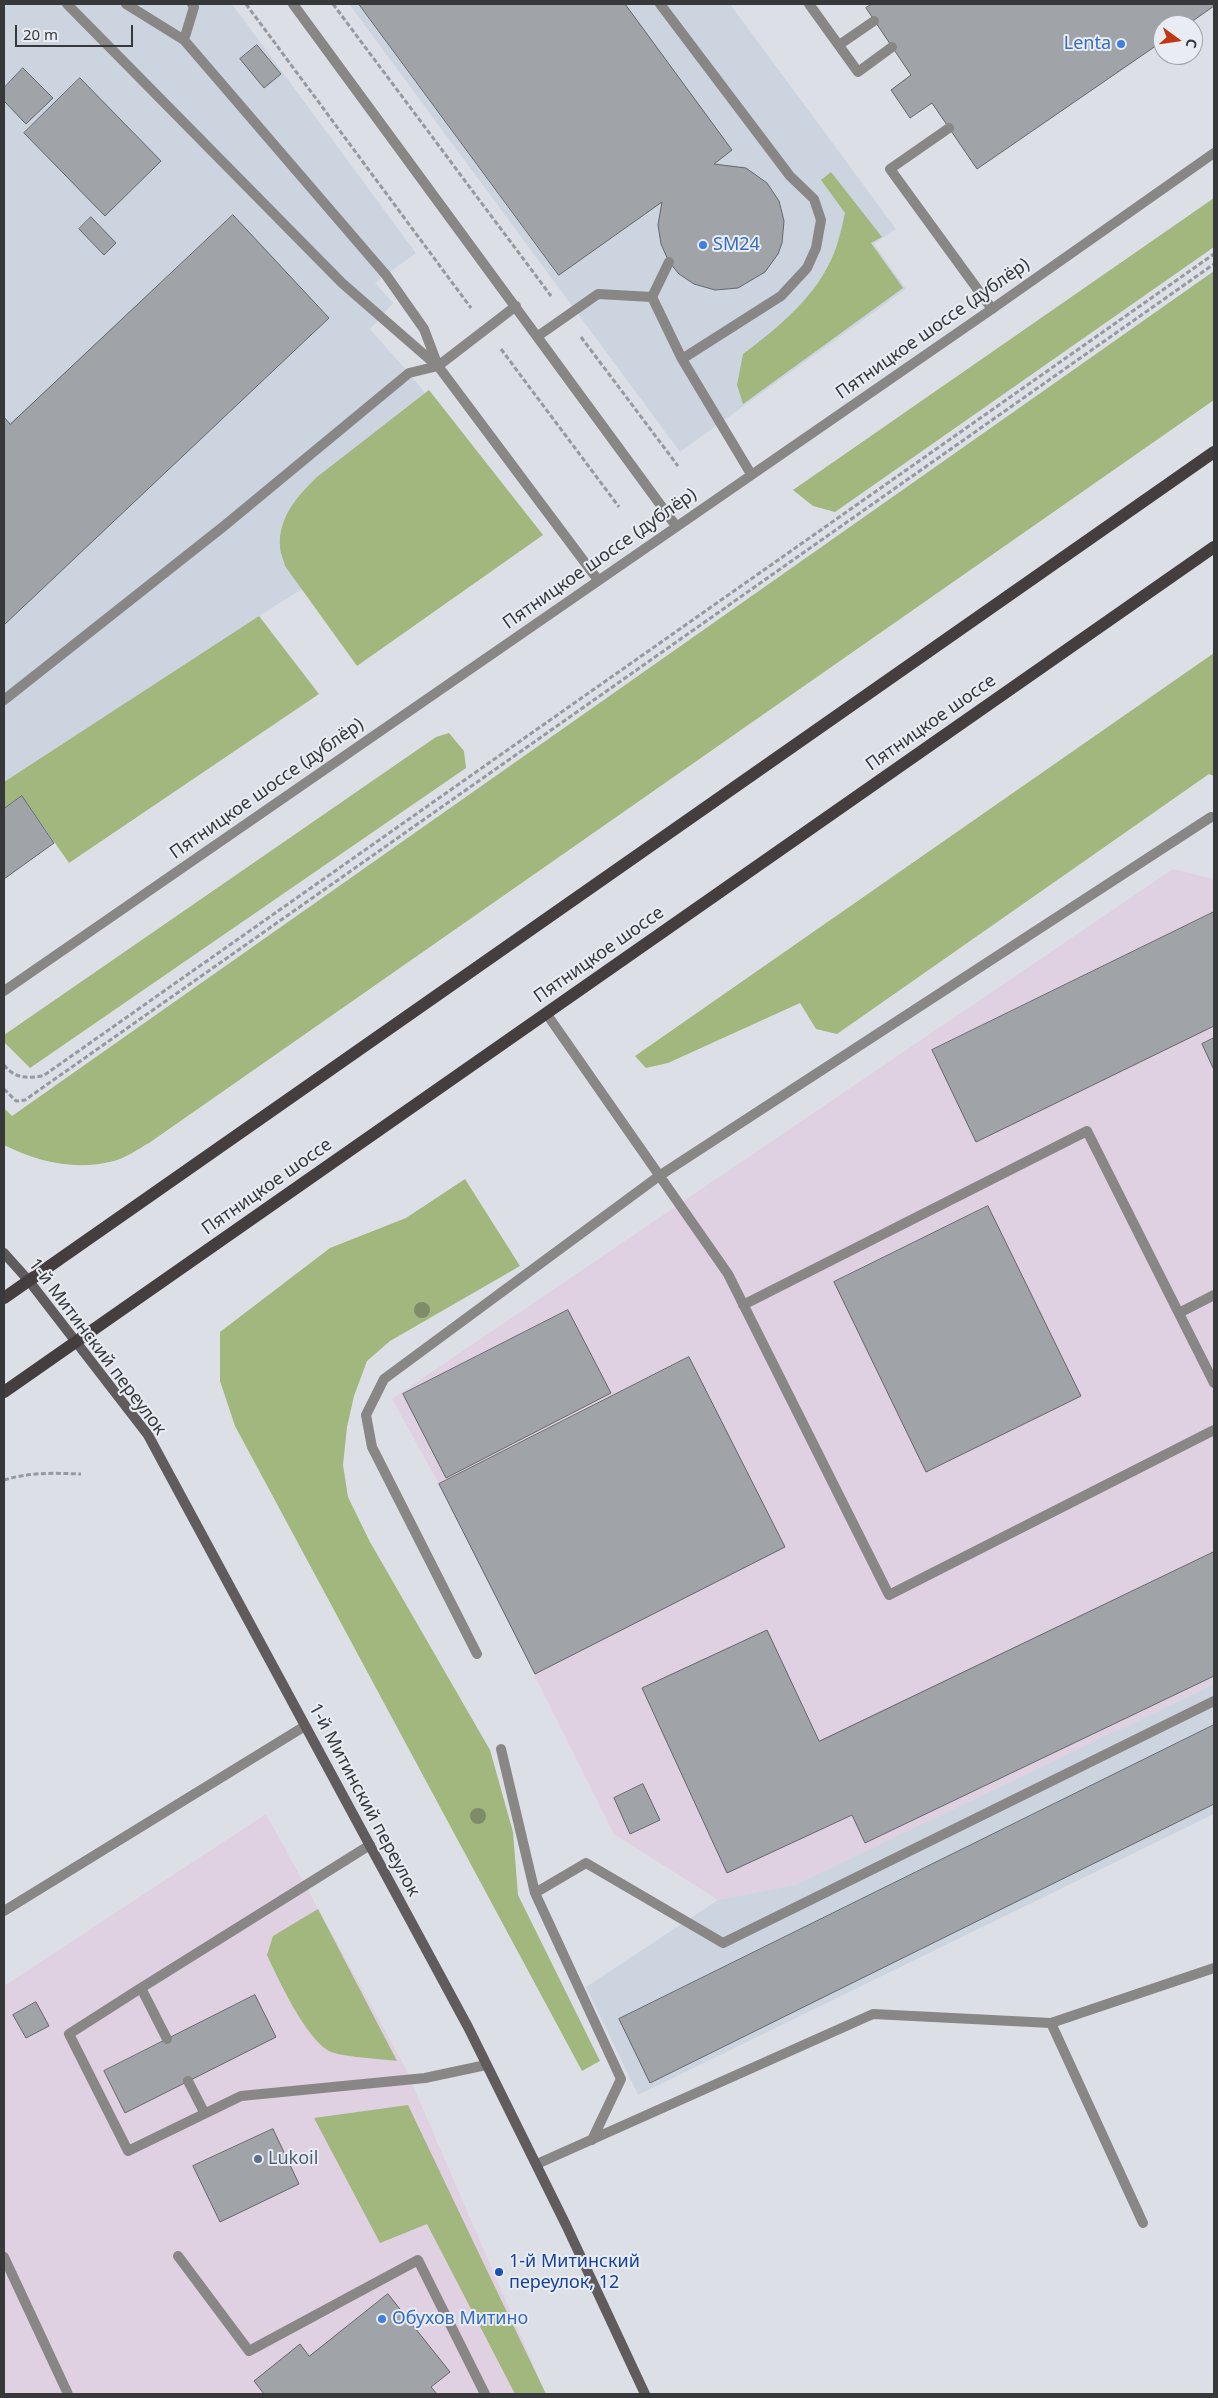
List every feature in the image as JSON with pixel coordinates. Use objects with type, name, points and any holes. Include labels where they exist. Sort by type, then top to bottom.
[{"type":"main road","points":[[4,1298],[1214,452]]},
{"type":"main road","name":"Пятницкое шоссе","points":[[4,1392],[1214,546]]},
{"type":"main road","name":"1-й Митинский переулок","points":[[4,1253],[29,1281],[148,1436],[370,1845],[486,2065],[536,2164],[645,2394]]},
{"type":"street","points":[[67,4],[342,283],[438,366],[598,580]]},
{"type":"street","points":[[126,4],[184,40],[386,275],[424,330],[438,366]]},
{"type":"street","points":[[184,40],[194,7],[192,4]]},
{"type":"street","points":[[293,4],[676,526]]},
{"type":"street","points":[[660,4],[790,176],[814,199],[822,220],[816,248],[807,268],[781,296],[682,359]]},
{"type":"street","points":[[809,4],[858,72],[892,47]]},
{"type":"street","points":[[839,45],[874,21]]},
{"type":"street","points":[[949,128],[890,169],[992,309]]},
{"type":"street","name":"Пятницкое шоссе (дублёр)","points":[[4,991],[992,309],[1214,153]]},
{"type":"street","points":[[652,297],[669,262]]},
{"type":"street","points":[[538,336],[598,294],[652,297]]},
{"type":"street","points":[[652,297],[682,359],[751,474]]},
{"type":"street","points":[[4,700],[224,526],[409,373],[438,366],[516,306]]},
{"type":"street","points":[[477,1654],[372,1448],[366,1415],[384,1379],[659,1176],[1211,817]]},
{"type":"street","points":[[546,1014],[728,1274],[889,1594],[1214,1430]]},
{"type":"street","points":[[743,1305],[1087,1131],[1214,1383]]},
{"type":"street","points":[[1179,1313],[1214,1295]]},
{"type":"street","points":[[535,1893],[586,1863],[723,1943],[1214,1701]]},
{"type":"street","points":[[4,1911],[305,1726]]},
{"type":"street","points":[[501,1749],[535,1893],[621,2079],[592,2140]]},
{"type":"street","points":[[370,1845],[69,2034],[128,2151],[204,2112],[241,2096],[425,2078],[486,2065]]},
{"type":"street","points":[[536,2164],[873,2014],[1051,2023],[1214,1968]]},
{"type":"street","points":[[141,1988],[167,2040]]},
{"type":"street","points":[[1051,2023],[1143,2223]]},
{"type":"street","points":[[188,2081],[204,2112]]},
{"type":"street","points":[[178,2256],[249,2351],[418,2260],[485,2394]]},
{"type":"street","points":[[4,2257],[7,2274],[68,2394]]},
{"type":"path","points":[[246,4],[619,507]]},
{"type":"path","points":[[333,4],[678,466]]},
{"type":"path","points":[[4,1065],[8,1070],[23,1079],[43,1076],[1214,254]]},
{"type":"path","points":[[4,1089],[16,1101],[25,1100],[1214,264]]},
{"type":"path","points":[[4,1480],[17,1476],[46,1473],[82,1474]]},
{"type":"shaded area","points":[[4,4],[232,4],[416,253],[375,283],[393,303],[370,329],[409,373],[489,472],[259,616],[4,782]]},
{"type":"shaded area","points":[[349,4],[730,4],[896,229],[874,244],[906,289],[680,452]]},
{"type":"shaded area","points":[[1173,869],[1214,879],[1214,1684],[795,1885],[718,1900],[614,1834],[439,1484],[392,1399]]},
{"type":"shaded area","points":[[1214,1684],[1214,1814],[638,2095],[586,1987],[718,1900],[795,1885]]},
{"type":"shaded area","points":[[266,1814],[404,2065],[546,2394],[4,2394],[4,1986]]},
{"type":"green space","points":[[831,172],[882,237],[871,243],[903,288],[743,404],[737,385],[743,354],[796,310],[818,283],[827,269],[836,248],[845,213],[821,180]]},
{"type":"green space","points":[[1214,198],[1214,247],[835,512],[813,506],[793,490]]},
{"type":"green space","points":[[1214,271],[1214,400],[149,1143],[118,1160],[86,1165],[71,1165],[44,1160],[4,1145],[4,1108],[12,1116]]},
{"type":"green space","points":[[429,390],[543,535],[357,666],[285,566],[280,549],[282,526],[296,499],[317,477]]},
{"type":"green space","points":[[259,616],[319,694],[69,863],[22,796],[4,809],[4,782]]},
{"type":"green space","points":[[1214,653],[1214,776],[1209,774],[837,1034],[816,1029],[800,1003],[668,1063],[646,1068],[635,1056]]},
{"type":"green space","points":[[449,733],[464,751],[466,768],[30,1068],[4,1042],[4,1035],[436,737]]},
{"type":"green space","points":[[465,1179],[520,1266],[390,1341],[367,1361],[354,1396],[347,1427],[343,1465],[348,1497],[370,1542],[490,1750],[513,1832],[518,1895],[600,2061],[582,2071],[235,1426],[220,1381],[220,1332],[330,1248],[406,1218]]},
{"type":"green space","points":[[318,1909],[397,2061],[352,2056],[329,2051],[311,2034],[286,1993],[267,1955],[273,1936]]},
{"type":"green space","points":[[408,2105],[546,2394],[515,2394],[427,2224],[380,2243],[314,2118]]},
{"type":"building","points":[[359,4],[625,4],[732,150],[714,164],[746,168],[767,183],[779,201],[784,221],[782,243],[778,254],[765,272],[738,288],[715,290],[694,284],[679,274],[669,262],[661,244],[658,225],[662,202],[559,275]]},
{"type":"building","points":[[872,4],[1214,4],[1214,6],[1201,15],[1153,15],[1153,48],[977,169],[932,103],[910,118],[891,90],[911,75],[866,8]]},
{"type":"building","points":[[257,45],[281,74],[264,88],[240,59]]},
{"type":"building","points":[[23,68],[53,98],[26,124],[4,101],[4,88]]},
{"type":"building","points":[[80,78],[161,161],[105,216],[24,133]]},
{"type":"building","points":[[233,215],[329,318],[4,625],[4,417],[10,424]]},
{"type":"building","points":[[91,217],[116,243],[104,255],[79,229]]},
{"type":"building","points":[[22,796],[54,843],[4,879],[4,809]]},
{"type":"building","points":[[1214,912],[1214,1026],[976,1142],[932,1050]]},
{"type":"building","points":[[1214,1038],[1214,1070],[1202,1044]]},
{"type":"building","points":[[988,1206],[1081,1396],[926,1472],[834,1282]]},
{"type":"building","points":[[568,1310],[611,1393],[446,1478],[403,1394]]},
{"type":"building","points":[[689,1357],[785,1547],[535,1674],[439,1484]]},
{"type":"building","points":[[1214,1552],[1214,1676],[865,1843],[852,1815],[727,1873],[642,1688],[767,1630],[819,1741]]},
{"type":"building","points":[[1214,1725],[1214,1804],[650,2083],[619,2019]]},
{"type":"building","points":[[643,1784],[660,1820],[630,1834],[614,1798]]},
{"type":"building","points":[[255,1995],[276,2037],[125,2113],[104,2071]]},
{"type":"building","points":[[36,2002],[49,2026],[26,2038],[13,2015]]},
{"type":"building","points":[[273,2129],[299,2184],[220,2222],[193,2166]]},
{"type":"building","name":"Обухов Митино","points":[[388,2294],[450,2372],[431,2387],[437,2394],[264,2394],[254,2381],[300,2344],[309,2356]]},
{"type":"place","name":"Lenta","points":[[1121,44]]},
{"type":"place","name":"SM24","points":[[703,245]]},
{"type":"place","name":"Lukoil","points":[[258,2159]]},
{"type":"place","name":"1-й Митинский переулок, 12","points":[[499,2272]]},
{"type":"place","name":"Обухов Митино","points":[[382,2319]]}]
